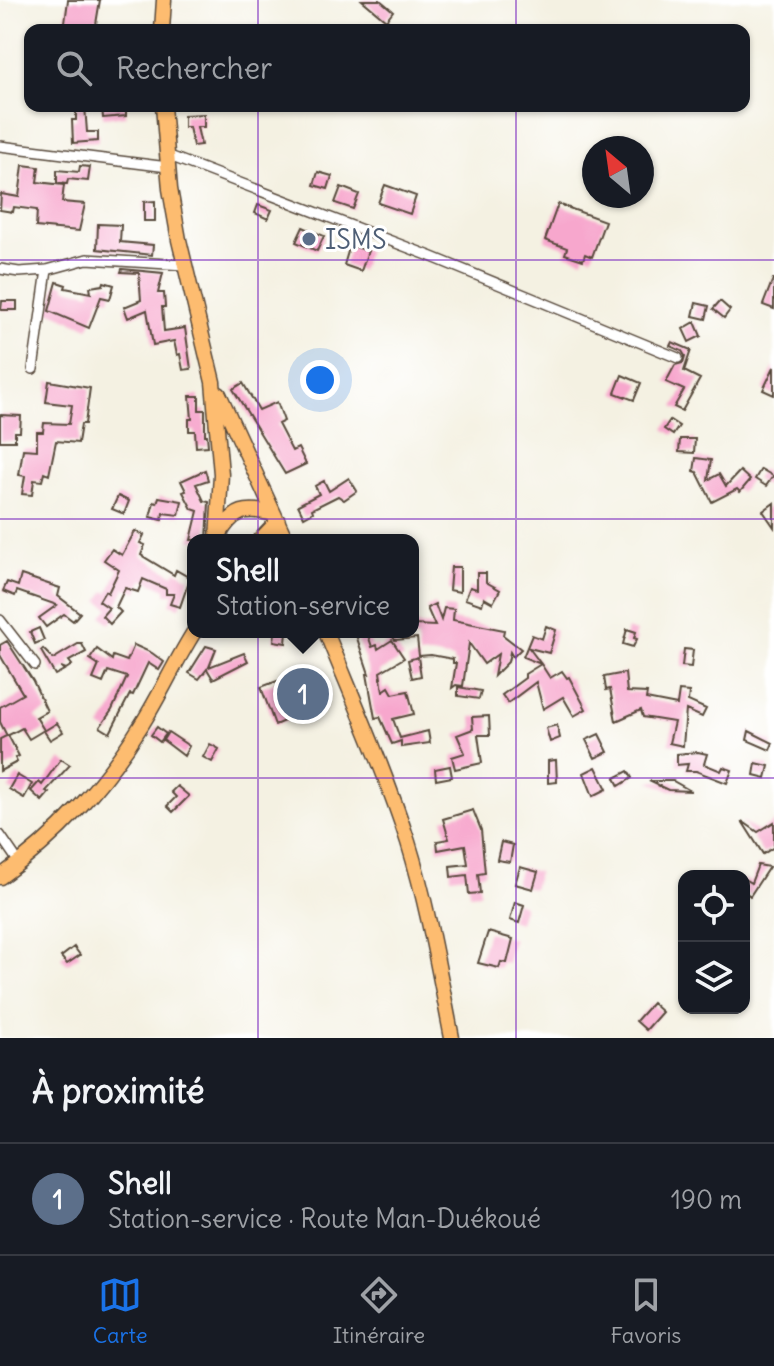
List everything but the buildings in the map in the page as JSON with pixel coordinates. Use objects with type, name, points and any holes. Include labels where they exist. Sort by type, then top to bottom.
[{"type":"main road","points":[[162,24],[164,0]]},
{"type":"main road","points":[[164,112],[184,265],[213,382],[221,474],[217,534]]},
{"type":"main road","points":[[213,382],[283,534]]},
{"type":"main road","points":[[220,534],[226,523],[245,510],[257,509],[276,518]]},
{"type":"main road","points":[[264,534],[276,518]]},
{"type":"main road","points":[[180,653],[187,635]]},
{"type":"main road","points":[[0,877],[20,864],[69,818],[100,783],[143,724],[190,638]]},
{"type":"main road","points":[[328,638],[385,777],[408,844],[431,924],[452,1038]]},
{"type":"street","points":[[0,146],[168,161],[430,256],[678,358]]},
{"type":"street","points":[[0,269],[19,272],[47,270],[87,259],[184,265]]},
{"type":"street","points":[[33,369],[47,270]]},
{"type":"street","points":[[0,620],[35,665]]},
{"type":"street","points":[[0,835],[20,864]]},
{"type":"place","name":"ISMS","points":[[309,239]]},
{"type":"place","name":"Shell","points":[[303,694]]}]
